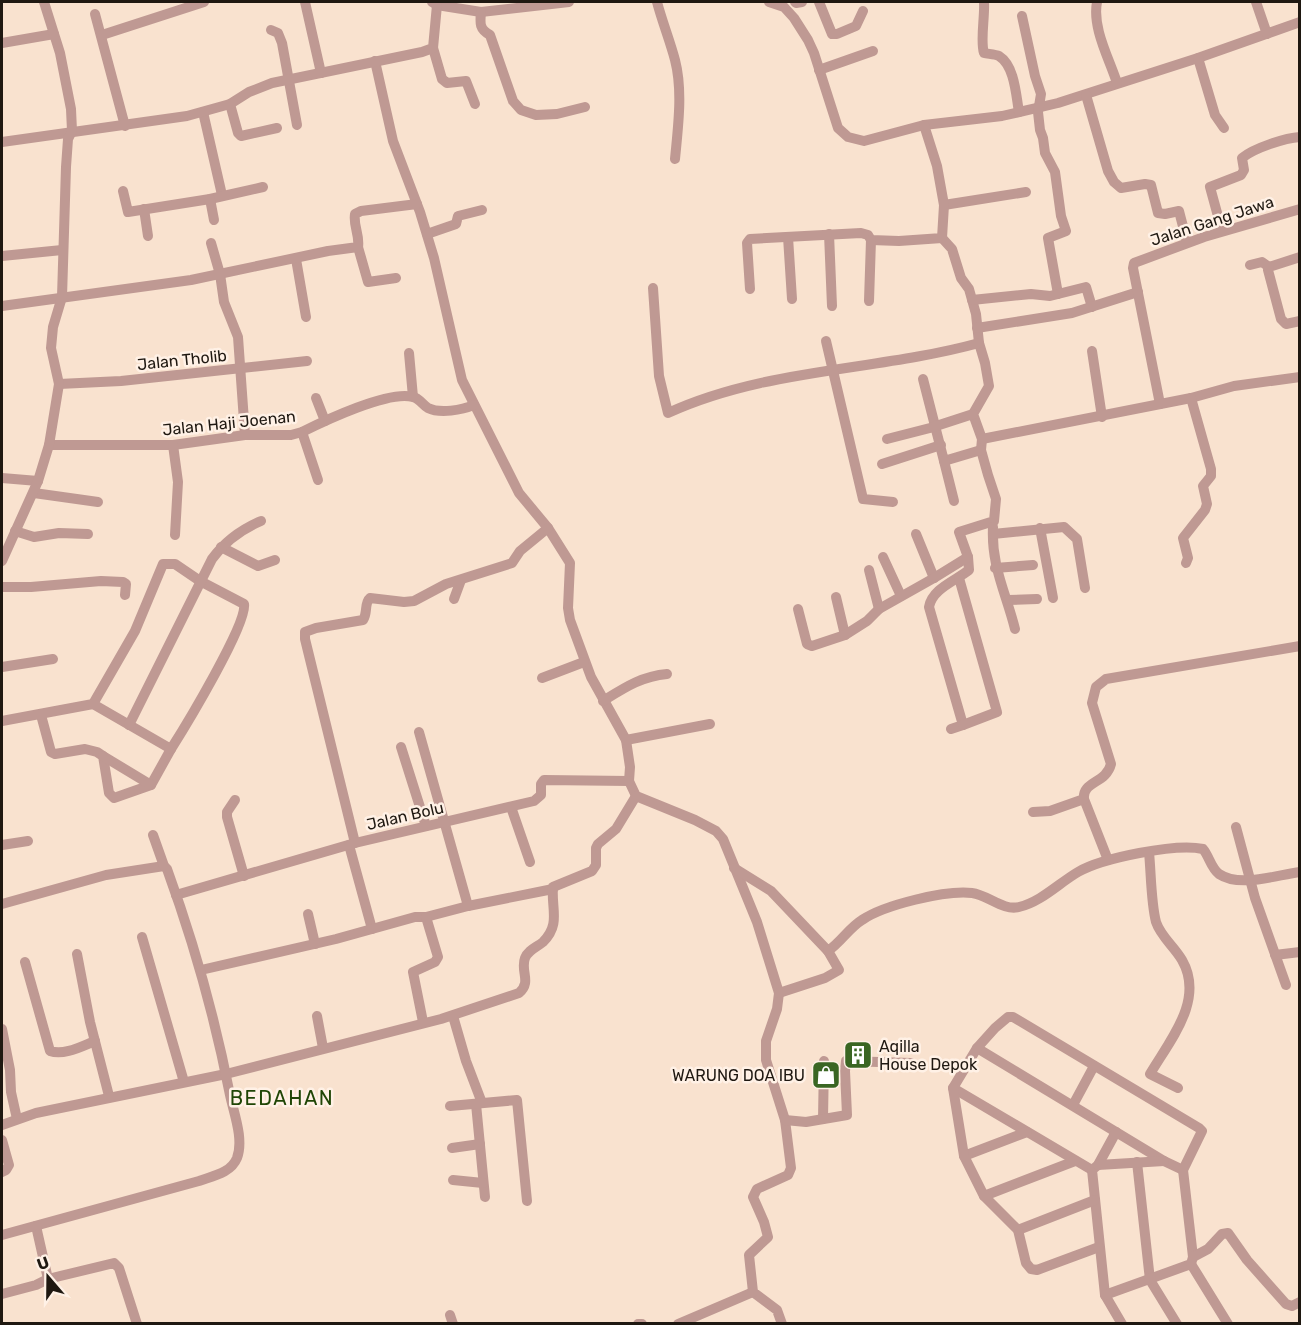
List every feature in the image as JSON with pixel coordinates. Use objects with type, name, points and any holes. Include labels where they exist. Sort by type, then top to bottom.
[{"type":"street","points":[[2,561],[38,481],[49,445],[59,384],[51,348],[53,327],[62,297],[68,139],[72,131],[71,109],[54,34],[44,2]]},
{"type":"street","points":[[102,35],[204,2]]},
{"type":"street","points":[[305,2],[321,73]]},
{"type":"street","points":[[475,104],[466,81],[447,83],[442,79],[434,48],[434,3],[481,12],[569,2]]},
{"type":"street","points":[[657,2],[678,77],[679,118],[675,159]]},
{"type":"street","points":[[769,2],[785,4],[808,40],[834,120],[842,134],[864,141],[924,125],[1002,116],[1038,108],[1198,58],[1299,22]]},
{"type":"street","points":[[795,2],[802,2]]},
{"type":"street","points":[[819,2],[832,34],[856,26],[863,11]]},
{"type":"street","points":[[984,2],[984,35],[981,44],[984,52],[999,56],[1007,65],[1013,80],[1019,112]]},
{"type":"street","points":[[1097,2],[1095,10],[1097,24],[1117,83]]},
{"type":"street","points":[[1256,2],[1268,34]]},
{"type":"street","points":[[481,12],[480,24],[483,31],[490,35],[513,101],[521,110],[536,114],[557,114],[585,107]]},
{"type":"street","points":[[95,14],[125,126]]},
{"type":"street","points":[[1022,16],[1041,94],[1038,108],[1040,130],[1045,153],[1054,172],[1061,216],[1066,231],[1048,238],[1058,294]]},
{"type":"street","points":[[272,30],[278,33],[282,43],[297,124]]},
{"type":"street","points":[[2,43],[54,34]]},
{"type":"street","points":[[2,142],[72,131],[125,126],[203,112],[230,104],[249,92],[272,83],[434,48]]},
{"type":"street","points":[[819,70],[873,51]]},
{"type":"street","points":[[1198,58],[1215,115],[1224,128]]},
{"type":"street","points":[[375,61],[393,141],[417,204],[434,258],[462,380],[519,493],[548,528],[570,563],[568,608],[570,620],[584,662],[626,740],[630,767],[629,781],[636,796],[695,820],[720,834],[757,922],[778,993],[779,1004],[766,1041],[765,1053],[785,1120],[791,1163],[788,1175],[757,1189],[753,1197],[768,1237],[749,1255],[753,1292],[777,1310],[782,1323]]},
{"type":"street","points":[[1086,94],[1102,154],[1114,182],[1121,188],[1151,185],[1158,213],[1179,211],[1187,242]]},
{"type":"street","points":[[230,104],[238,133],[241,136],[277,128]]},
{"type":"street","points":[[203,112],[222,195]]},
{"type":"street","points":[[887,439],[935,427],[973,414],[989,386],[972,300],[952,249],[942,238],[944,206],[937,166],[924,125]]},
{"type":"street","points":[[1222,231],[1210,187],[1240,174],[1244,170],[1242,158],[1249,152],[1299,137]]},
{"type":"street","points":[[123,191],[128,212],[210,199],[263,187]]},
{"type":"street","points":[[944,206],[1026,192]]},
{"type":"street","points":[[210,199],[214,220]]},
{"type":"street","points":[[396,278],[368,282],[358,248],[360,239],[355,214],[361,211],[417,204]]},
{"type":"street","points":[[144,209],[148,236]]},
{"type":"street","name":"Jalan Gang Jawa","points":[[1160,404],[1133,268],[1134,262],[1187,242],[1299,209]]},
{"type":"street","points":[[427,234],[456,224],[458,216],[482,210]]},
{"type":"street","points":[[750,289],[747,243],[750,239],[861,233],[868,235],[871,240],[869,301]]},
{"type":"street","points":[[829,234],[832,306]]},
{"type":"street","points":[[788,237],[792,299]]},
{"type":"street","points":[[871,240],[942,238]]},
{"type":"street","points":[[212,243],[224,302],[238,337],[245,435]]},
{"type":"street","points":[[2,306],[220,274],[328,251],[358,248]]},
{"type":"street","points":[[2,256],[62,250]]},
{"type":"street","points":[[1269,267],[1299,257]]},
{"type":"street","points":[[296,259],[306,317]]},
{"type":"street","points":[[1250,264],[1262,262],[1269,267]]},
{"type":"street","points":[[1269,267],[1281,320],[1286,324],[1299,321]]},
{"type":"street","points":[[653,288],[659,375],[668,412],[738,387],[945,352],[979,342]]},
{"type":"street","points":[[972,300],[1031,294],[1044,297],[1086,288],[1092,307]]},
{"type":"street","points":[[977,328],[1072,313],[1138,292]]},
{"type":"street","points":[[826,341],[863,499],[893,502]]},
{"type":"street","points":[[1092,351],[1102,417]]},
{"type":"street","points":[[409,353],[413,397],[427,408],[433,409],[464,409],[474,405]]},
{"type":"street","name":"Jalan Tholib","points":[[59,384],[121,381],[307,361]]},
{"type":"street","points":[[944,461],[982,445],[1252,382],[1282,381],[1299,377]]},
{"type":"street","points":[[924,379],[954,501]]},
{"type":"street","name":"Jalan Haji Joenan","points":[[49,445],[173,445],[245,435],[291,435],[375,401],[413,397]]},
{"type":"street","points":[[1186,563],[1188,555],[1183,538],[1205,510],[1207,504],[1203,486],[1211,476],[1191,398]]},
{"type":"street","points":[[316,399],[325,421]]},
{"type":"street","points":[[973,414],[996,499],[992,552],[1015,629]]},
{"type":"street","points":[[302,432],[318,480]]},
{"type":"street","points":[[173,445],[178,482],[175,535]]},
{"type":"street","points":[[882,464],[941,445]]},
{"type":"street","points":[[2,478],[38,481]]},
{"type":"street","points":[[34,493],[98,502]]},
{"type":"street","points":[[129,725],[212,559],[221,547],[237,533],[261,521]]},
{"type":"street","points":[[963,725],[928,608],[936,592],[969,570],[968,557],[959,532],[994,521]]},
{"type":"street","points":[[993,534],[1064,527],[1077,540],[1085,588]]},
{"type":"street","points":[[372,928],[304,635],[308,630],[363,620],[370,598],[409,602],[446,584],[512,563],[520,551],[548,528]]},
{"type":"street","points":[[1040,528],[1053,598]]},
{"type":"street","points":[[15,531],[34,537],[88,534]]},
{"type":"street","points":[[916,534],[934,578]]},
{"type":"street","points":[[221,547],[258,566],[275,560]]},
{"type":"street","points":[[883,556],[901,596]]},
{"type":"street","points":[[798,609],[809,646],[845,635],[867,621],[879,609],[968,557]]},
{"type":"street","points":[[93,704],[135,631],[163,564],[174,564],[200,581],[241,601],[245,609],[243,616],[213,678],[151,785],[114,798],[109,793],[103,756]]},
{"type":"street","points":[[995,567],[1033,565]]},
{"type":"street","points":[[869,570],[879,609]]},
{"type":"street","points":[[951,729],[997,712],[959,578]]},
{"type":"street","points":[[454,598],[461,580]]},
{"type":"street","points":[[2,587],[101,581],[123,582],[126,584],[125,595]]},
{"type":"street","points":[[836,597],[845,635]]},
{"type":"street","points":[[1008,600],[1037,599]]},
{"type":"street","points":[[1108,860],[1084,799],[1084,791],[1088,786],[1106,776],[1111,764],[1092,703],[1096,687],[1106,679],[1299,645]]},
{"type":"street","points":[[2,667],[53,659]]},
{"type":"street","points":[[542,678],[584,662]]},
{"type":"street","points":[[603,701],[640,680],[667,674]]},
{"type":"street","points":[[2,721],[93,704],[171,749]]},
{"type":"street","points":[[41,715],[51,752],[55,754],[89,749],[151,785]]},
{"type":"street","points":[[626,740],[710,724]]},
{"type":"street","points":[[419,732],[468,906]]},
{"type":"street","points":[[401,747],[426,826]]},
{"type":"street","name":"Jalan Bolu","points":[[176,895],[352,844],[539,799],[542,782],[549,778],[629,781]]},
{"type":"street","points":[[201,970],[315,944],[415,917],[426,917],[553,889],[592,871],[596,865],[598,844],[616,829],[636,796]]},
{"type":"street","points":[[1033,812],[1050,811],[1084,799]]},
{"type":"street","points":[[235,800],[227,812],[227,817],[244,876]]},
{"type":"street","points":[[511,807],[530,862]]},
{"type":"street","points":[[1236,827],[1263,924],[1286,985]]},
{"type":"street","points":[[2,1235],[181,1187],[224,1172],[232,1166],[236,1159],[239,1140],[201,970],[167,869],[153,835]]},
{"type":"street","points":[[2,845],[28,841]]},
{"type":"street","points":[[828,951],[860,921],[880,910],[921,899],[968,893],[981,895],[1017,908],[1041,897],[1079,872],[1108,860],[1149,852],[1200,848],[1206,852],[1219,873],[1251,882],[1299,872]]},
{"type":"street","points":[[1149,852],[1156,921],[1163,936],[1182,960],[1190,981],[1189,1004],[1150,1074],[1178,1088]]},
{"type":"street","points":[[2,904],[106,875],[164,866]]},
{"type":"street","points":[[734,868],[771,891],[828,951],[839,970],[825,978],[778,993]]},
{"type":"street","points":[[2,1125],[36,1113],[109,1096],[226,1074],[453,1016],[523,990],[526,980],[523,964],[527,953],[542,943],[553,926],[555,911],[553,889]]},
{"type":"street","points":[[308,914],[315,944]]},
{"type":"street","points":[[423,1022],[413,972],[415,969],[435,962],[438,957],[426,917]]},
{"type":"street","points":[[142,937],[184,1082]]},
{"type":"street","points":[[1275,955],[1299,952]]},
{"type":"street","points":[[77,954],[109,1096]]},
{"type":"street","points":[[25,962],[50,1051],[56,1053],[67,1051],[95,1041]]},
{"type":"street","points":[[317,1016],[323,1048]]},
{"type":"street","points":[[453,1016],[479,1103],[484,1197]]},
{"type":"street","points":[[1099,1247],[1034,1270],[1026,1263],[1018,1230],[984,1196],[964,1156],[953,1088],[977,1048],[1008,1017],[1013,1017],[1199,1128],[1201,1135],[1183,1170],[1192,1260],[1228,1323]]},
{"type":"street","points":[[2,1029],[10,1070],[10,1092],[17,1119]]},
{"type":"street","points":[[977,1048],[1164,1161],[1183,1170]]},
{"type":"street","points":[[823,1119],[824,1061]]},
{"type":"street","points":[[785,1120],[806,1122],[847,1115],[846,1061],[911,1064]]},
{"type":"street","points":[[1073,1105],[1094,1066]]},
{"type":"street","points":[[824,1078],[845,1078]]},
{"type":"street","points":[[953,1088],[1075,1161],[1095,1168],[1164,1161]]},
{"type":"street","points":[[450,1106],[517,1100],[527,1201]]},
{"type":"street","points":[[1116,1131],[1095,1168],[1095,1200],[1105,1295],[1122,1323]]},
{"type":"street","points":[[964,1156],[1027,1132]]},
{"type":"street","points":[[2,1140],[9,1166],[2,1172]]},
{"type":"street","points":[[452,1148],[480,1144]]},
{"type":"street","points":[[984,1196],[1075,1161]]},
{"type":"street","points":[[1137,1162],[1150,1280],[1177,1323]]},
{"type":"street","points":[[453,1180],[483,1183]]},
{"type":"street","points":[[1018,1230],[1095,1200]]},
{"type":"street","points":[[36,1226],[48,1279]]},
{"type":"street","points":[[1105,1295],[1150,1280],[1192,1260],[1209,1250],[1222,1234],[1228,1233],[1246,1260],[1282,1301],[1288,1306],[1299,1302]]},
{"type":"street","points":[[2,1294],[30,1287],[48,1279],[114,1263],[119,1268],[137,1323]]},
{"type":"street","points":[[678,1323],[753,1292]]},
{"type":"place","name":"Aqilla House Depok","points":[[858,1055]]},
{"type":"place","name":"WARUNG DOA IBU","points":[[826,1075]]},
{"type":"district","name":"BEDAHAN","points":[[282,1098]]}]
